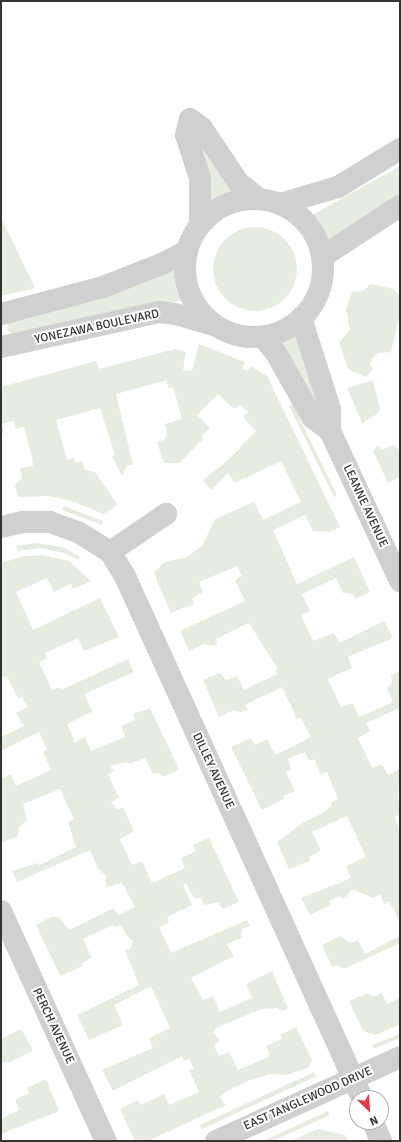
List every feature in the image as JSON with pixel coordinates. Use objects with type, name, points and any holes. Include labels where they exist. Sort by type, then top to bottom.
[{"type":"street","points":[[200,224],[200,178],[186,135],[190,119],[202,128],[238,182],[259,199]]},
{"type":"street","points":[[280,204],[338,187],[400,149]]},
{"type":"street","points":[[259,199],[280,204],[296,213],[308,225],[317,240],[322,257],[322,277],[315,300],[301,318],[283,331],[263,337],[242,336],[216,326],[202,315],[192,300],[186,283],[184,265],[187,251],[200,224],[217,210],[237,201],[259,199]]},
{"type":"street","points":[[322,257],[400,206]]},
{"type":"street","points":[[1,314],[103,287],[164,264],[187,251]]},
{"type":"street","name":"YONEZAWA BOULEVARD","points":[[1,347],[159,312],[175,314],[216,326]]},
{"type":"street","name":"LEANNE AVENUE","points":[[301,318],[330,409],[330,431],[400,581]]},
{"type":"street","name":"LEANNE AVENUE","points":[[263,337],[276,353],[312,417],[330,431]]},
{"type":"street","points":[[110,552],[166,514]]},
{"type":"street","name":"DILLEY AVENUE","points":[[1,527],[23,522],[50,522],[78,532],[110,552],[124,574],[358,1090]]},
{"type":"street","name":"PERCH AVENUE","points":[[1,911],[106,1141]]},
{"type":"street","name":"EAST TANGLEWOOD DRIVE","points":[[216,1141],[400,1057]]},
{"type":"street","points":[[376,1130],[381,1141]]},
{"type":"shaded area","points":[[199,141],[236,192],[210,204]]},
{"type":"shaded area","points":[[400,166],[400,198],[330,244],[312,215]]},
{"type":"shaded area","points":[[1,217],[35,288],[1,296]]},
{"type":"shaded area","points":[[255,227],[263,228],[278,234],[290,246],[296,261],[296,277],[290,292],[278,304],[263,310],[255,311],[247,310],[232,304],[220,292],[214,277],[213,269],[214,261],[220,246],[232,234],[247,228]]},
{"type":"shaded area","points":[[182,268],[192,298],[14,336],[7,330],[8,323]]},
{"type":"shaded area","points":[[371,284],[393,289],[400,296],[400,313],[391,352],[378,353],[372,359],[370,364],[373,369],[366,377],[348,369],[339,342],[350,330],[346,309],[352,292],[363,291]]},
{"type":"shaded area","points":[[297,335],[318,404],[311,401],[280,342]]},
{"type":"shaded area","points":[[199,344],[245,362],[242,369],[247,371],[251,366],[267,376],[340,527],[329,532],[313,531],[305,515],[273,530],[297,584],[354,557],[370,592],[356,599],[352,594],[343,593],[336,578],[302,594],[310,611],[301,615],[313,641],[334,633],[339,643],[384,621],[393,638],[348,657],[352,668],[328,679],[341,707],[353,703],[359,717],[393,702],[387,688],[392,683],[391,675],[400,671],[400,708],[366,723],[370,731],[358,738],[372,768],[382,764],[388,775],[400,769],[398,796],[400,814],[394,817],[400,831],[400,923],[389,901],[384,904],[380,894],[373,898],[352,889],[342,899],[340,896],[329,901],[331,905],[310,915],[301,898],[351,878],[346,866],[366,857],[347,816],[312,832],[321,851],[309,857],[310,861],[289,869],[277,842],[304,822],[323,813],[331,806],[330,803],[338,799],[327,772],[321,775],[314,759],[309,761],[305,752],[288,759],[291,769],[286,772],[295,791],[283,796],[284,799],[262,810],[231,747],[251,738],[255,745],[267,739],[275,755],[311,737],[301,718],[297,719],[282,687],[245,705],[248,710],[240,712],[234,710],[219,717],[203,680],[220,673],[226,680],[237,676],[244,690],[277,674],[275,671],[278,669],[249,623],[216,639],[217,644],[213,646],[204,644],[189,651],[180,631],[245,601],[235,580],[242,576],[237,566],[199,582],[203,592],[192,598],[194,604],[171,613],[154,572],[165,562],[187,557],[202,546],[215,519],[254,502],[263,520],[301,502],[281,461],[235,483],[228,473],[211,490],[203,480],[228,460],[256,431],[243,417],[248,412],[240,404],[234,409],[218,394],[197,415],[210,428],[201,437],[203,439],[179,463],[164,463],[157,442],[164,440],[167,433],[165,424],[182,419],[173,387],[168,388],[167,380],[116,394],[133,465],[128,465],[122,476],[112,456],[115,455],[100,408],[56,420],[67,460],[74,458],[76,463],[82,461],[85,470],[95,472],[117,504],[103,514],[72,501],[49,496],[18,497],[15,485],[22,478],[20,468],[33,466],[32,457],[24,427],[16,429],[14,421],[2,424],[4,433],[1,433],[1,387],[96,361],[99,369],[175,349],[186,352],[183,370],[192,371]]},
{"type":"shaded area","points":[[400,373],[373,381],[380,409],[377,414],[362,423],[347,388]]},
{"type":"shaded area","points":[[293,405],[337,495],[334,497],[289,406]]},
{"type":"shaded area","points":[[378,445],[381,450],[394,445],[400,451],[400,477],[388,483],[373,451]]},
{"type":"shaded area","points":[[64,506],[103,521],[102,525],[62,510]]},
{"type":"shaded area","points":[[35,543],[63,547],[80,557],[78,560],[64,553],[41,548],[18,551],[16,546]]},
{"type":"shaded area","points":[[41,555],[69,561],[91,581],[73,589],[71,584],[54,592],[47,578],[16,592],[33,630],[100,598],[119,637],[84,651],[78,638],[45,653],[47,658],[39,662],[52,690],[60,687],[61,690],[128,659],[134,672],[84,694],[93,711],[67,724],[75,742],[85,737],[91,751],[125,737],[121,726],[135,720],[133,714],[150,708],[179,769],[163,777],[159,773],[153,774],[145,758],[130,764],[126,762],[110,766],[114,771],[108,774],[119,798],[111,802],[117,810],[123,807],[134,831],[120,839],[132,865],[142,861],[152,883],[185,868],[181,858],[196,851],[193,845],[209,838],[239,902],[222,909],[219,902],[204,905],[201,898],[194,898],[186,883],[183,885],[192,905],[167,917],[169,922],[159,927],[171,953],[247,920],[250,926],[242,929],[241,938],[227,944],[234,956],[191,978],[203,1000],[213,996],[220,1012],[252,998],[246,984],[272,971],[288,1008],[283,1011],[277,1008],[261,1009],[216,1028],[213,1033],[219,1040],[214,1046],[219,1056],[229,1052],[238,1070],[270,1056],[266,1046],[282,1039],[280,1035],[296,1027],[312,1060],[309,1067],[288,1075],[271,1074],[250,1080],[227,1091],[220,1097],[226,1105],[148,1141],[135,1141],[120,1109],[138,1100],[141,1105],[164,1094],[169,1105],[199,1092],[189,1070],[194,1069],[189,1059],[184,1061],[182,1056],[113,1091],[102,1070],[153,1048],[149,1038],[170,1028],[151,986],[114,1005],[123,1025],[89,1040],[77,1015],[139,985],[125,950],[131,948],[133,941],[126,935],[121,925],[115,927],[113,925],[83,939],[92,958],[82,963],[83,966],[60,976],[36,925],[51,917],[59,917],[69,930],[113,908],[119,915],[135,907],[122,883],[107,887],[105,881],[107,876],[98,869],[90,850],[17,882],[12,871],[38,863],[39,865],[76,847],[68,822],[74,819],[60,789],[23,804],[27,820],[19,827],[18,836],[1,843],[1,779],[11,774],[16,786],[51,770],[43,752],[47,750],[39,732],[1,751],[1,737],[24,726],[16,713],[28,707],[22,697],[18,698],[7,676],[1,678],[1,563],[25,556]]},
{"type":"shaded area","points":[[340,936],[350,943],[358,940],[365,954],[400,936],[400,943],[344,969],[337,965],[332,967],[322,945]]},
{"type":"shaded area","points":[[367,993],[374,997],[382,993],[387,1004],[400,998],[400,1024],[376,1035],[363,1031],[349,1001]]},
{"type":"shaded area","points":[[21,1029],[33,1050],[11,1062],[1,1062],[1,1039]]},
{"type":"shaded area","points":[[400,1034],[400,1038],[373,1049],[372,1045]]},
{"type":"shaded area","points":[[314,1072],[317,1076],[202,1129],[200,1125]]},
{"type":"shaded area","points":[[46,1079],[59,1111],[1,1134],[1,1119],[19,1110],[15,1100],[29,1093],[27,1088]]},
{"type":"shaded area","points":[[328,1111],[329,1116],[272,1141],[263,1141]]},
{"type":"shaded area","points":[[317,1129],[345,1135],[348,1141],[291,1141]]}]
